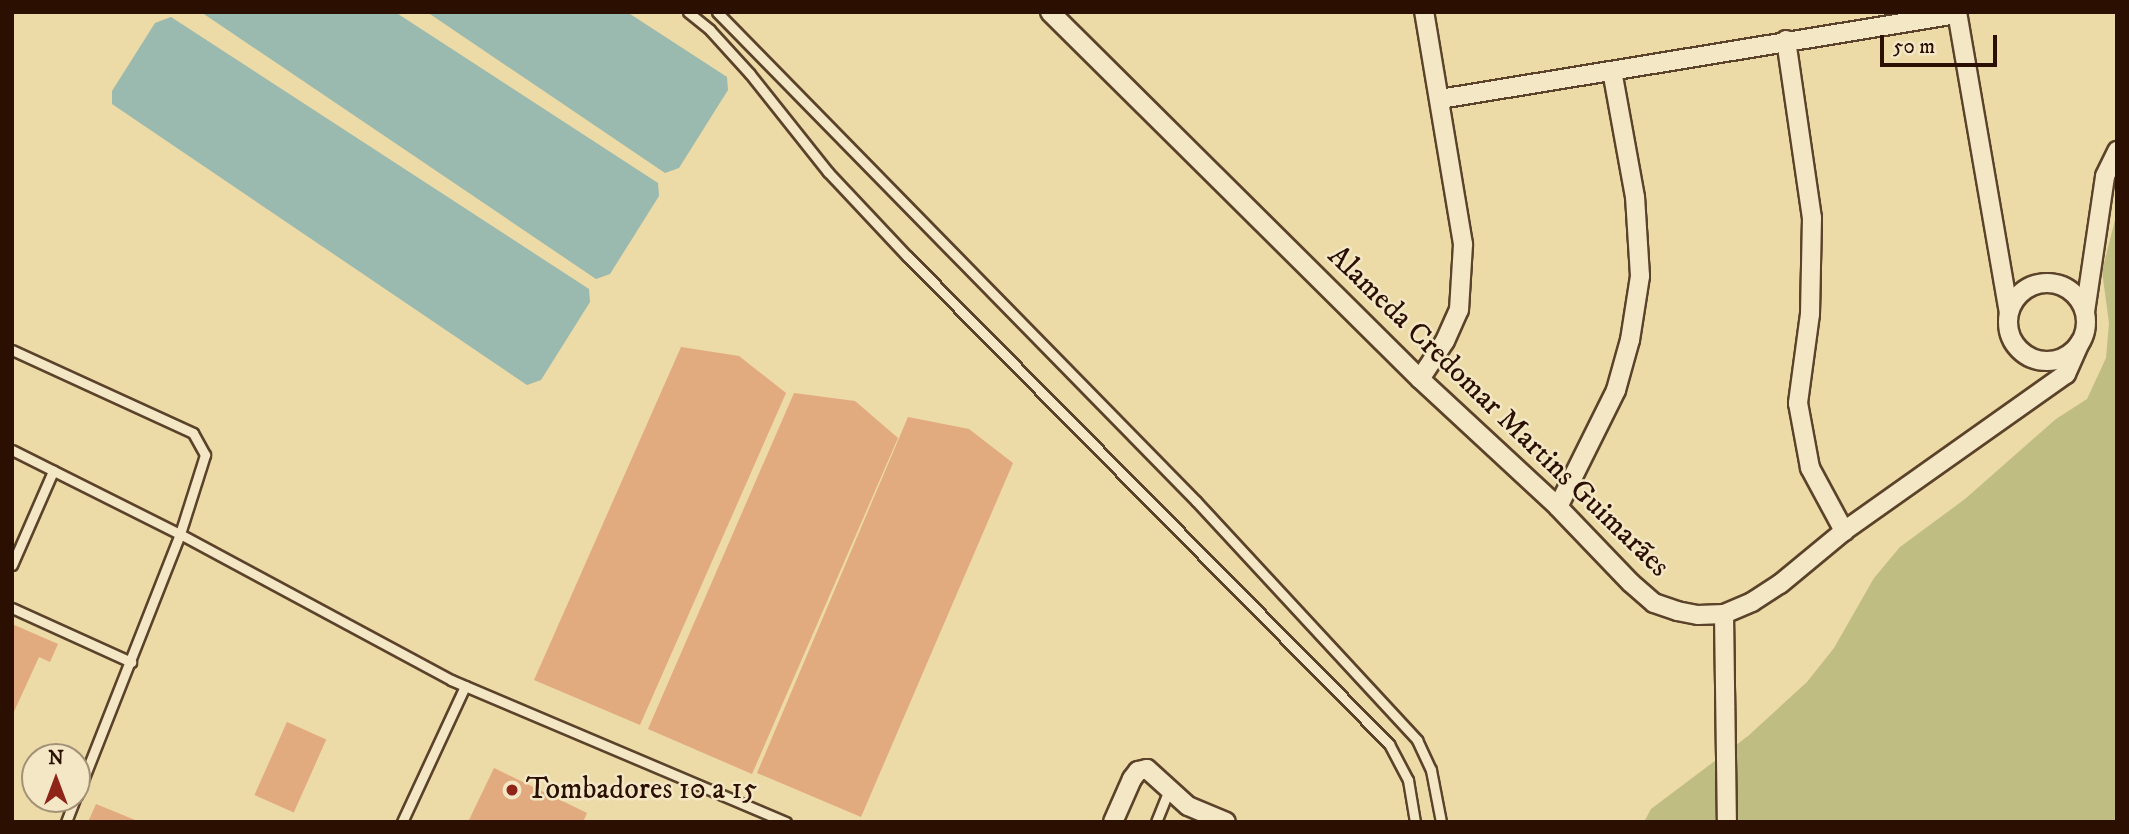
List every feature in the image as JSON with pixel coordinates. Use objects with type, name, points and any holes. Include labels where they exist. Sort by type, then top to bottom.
[{"type":"street","name":"Alameda Credomar Martins Guimarães","points":[[1050,12],[1420,379],[1558,507],[1631,583],[1654,603],[1698,615],[1724,614],[1752,602],[1780,584],[1844,531],[2066,374],[2080,343]]},
{"type":"street","points":[[1420,379],[1459,310],[1463,244],[1424,12]]},
{"type":"street","points":[[1440,99],[1957,13],[2009,312],[2011,337],[2028,356],[2054,360],[2066,356],[2080,343],[2087,325],[2085,312],[2105,176],[2117,151]]},
{"type":"street","points":[[1786,40],[1812,218],[1811,314],[1798,403],[1810,468],[1844,531]]},
{"type":"street","points":[[1558,507],[1616,390],[1630,340],[1640,276],[1635,197],[1612,71]]},
{"type":"street","points":[[2009,312],[2023,291],[2047,283],[2071,291],[2085,312]]},
{"type":"street","points":[[1724,614],[1727,822]]},
{"type":"street","points":[[1113,822],[1138,771],[1147,769],[1188,806],[1226,822]]},
{"type":"lane","points":[[688,12],[710,30],[750,74],[828,172],[898,246],[1388,744],[1408,780],[1415,822]]},
{"type":"lane","points":[[717,12],[1196,501],[1409,731],[1431,770],[1441,822]]},
{"type":"lane","points":[[12,350],[192,433],[205,455],[180,534],[91,760]]},
{"type":"lane","points":[[12,450],[180,534],[465,685],[786,822]]},
{"type":"lane","points":[[12,565],[53,471]]},
{"type":"lane","points":[[12,608],[131,662]]},
{"type":"lane","points":[[402,822],[465,685]]},
{"type":"lane","points":[[1156,822],[1169,790]]},
{"type":"shaded area","points":[[2117,212],[2117,822],[1644,822],[1651,809],[1748,736],[1807,682],[1834,648],[1874,578],[1900,547],[1965,499],[2056,419],[2087,399],[2106,358],[2109,323],[2102,271]]},
{"type":"water","points":[[201,12],[395,12],[658,183],[659,196],[610,274],[596,279]]},
{"type":"water","points":[[427,12],[627,12],[727,77],[728,90],[679,168],[665,173]]},
{"type":"water","points":[[171,17],[589,289],[590,302],[541,380],[527,385],[112,104],[112,91],[155,23]]},
{"type":"building","points":[[681,347],[739,356],[786,393],[640,725],[534,680]]},
{"type":"building","points":[[794,393],[855,401],[898,438],[752,774],[648,729]]},
{"type":"building","points":[[908,417],[969,429],[1013,463],[861,817],[757,773]]},
{"type":"building","points":[[12,624],[58,644],[50,662],[39,657],[12,716]]},
{"type":"building","points":[[287,722],[326,739],[294,813],[254,795]]},
{"type":"building","name":"Tombadores 10 a 15","points":[[494,768],[587,813],[583,822],[468,822]]},
{"type":"building","points":[[96,804],[140,822],[88,822]]},
{"type":"place","name":"Tombadores 10 a 15","points":[[512,790]]}]
